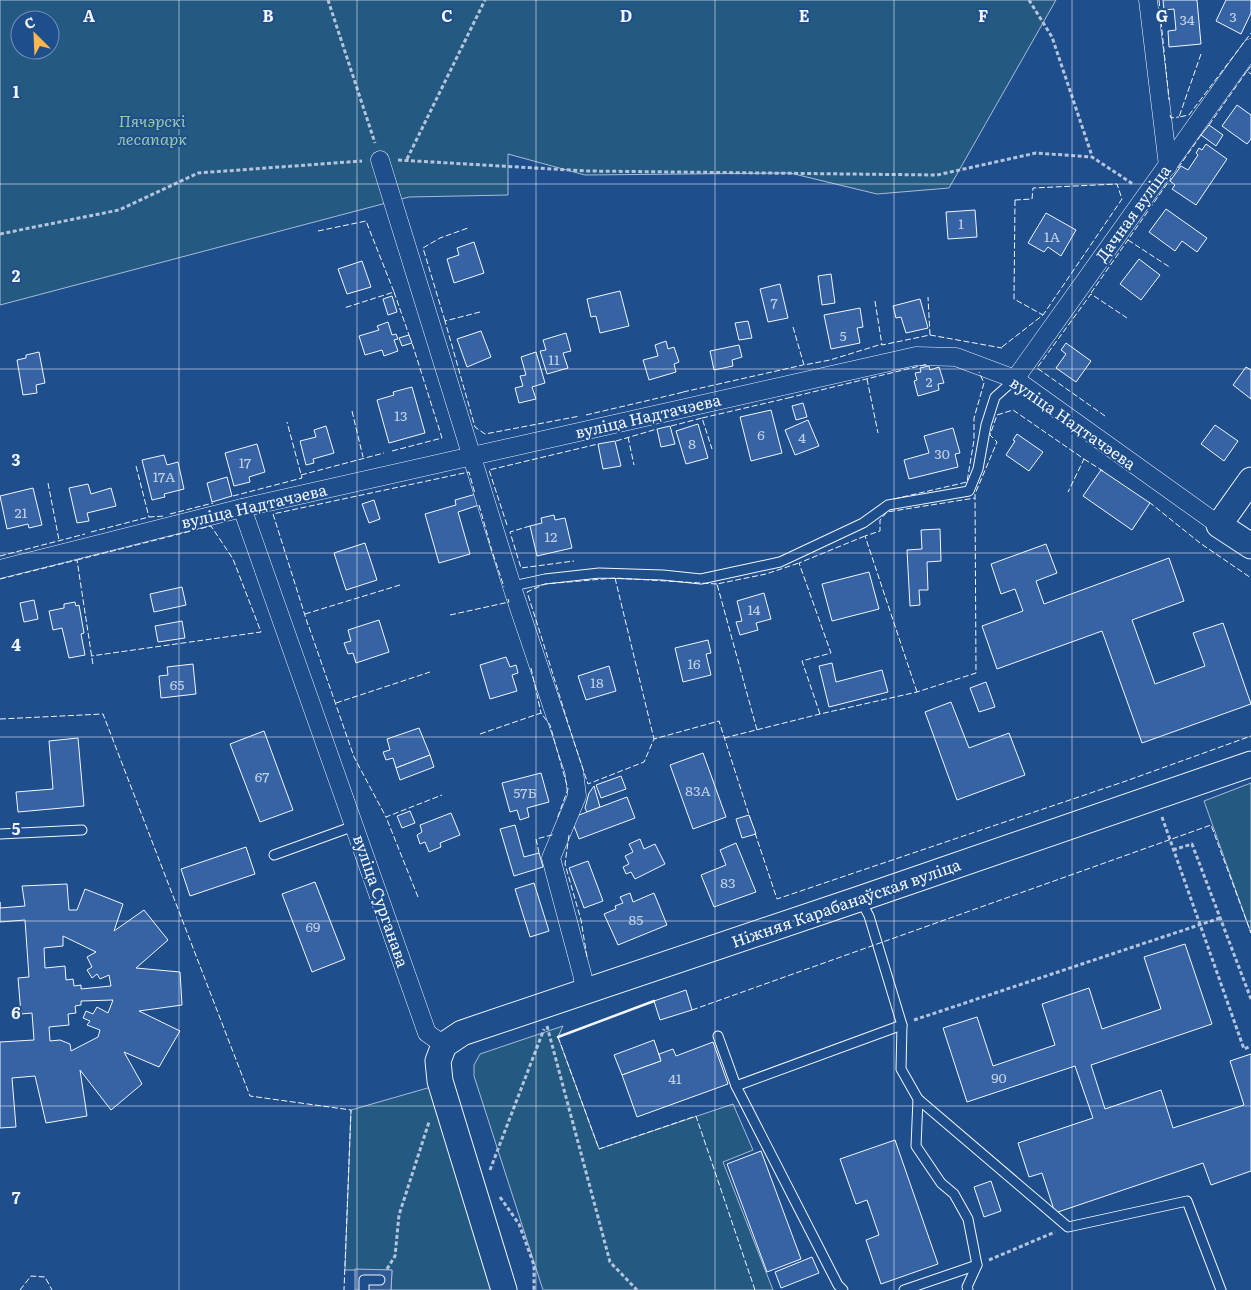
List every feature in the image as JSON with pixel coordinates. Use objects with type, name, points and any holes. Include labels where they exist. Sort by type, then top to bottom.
[{"type":"main road","points":[[1219,525],[1251,480]]},
{"type":"main road","name":"вуліца Надтачэева","points":[[1219,525],[1251,546]]},
{"type":"main road","name":"Ніжняя Карабанаўская вуліца","points":[[444,1045],[462,1033],[585,990],[859,899],[1251,764]]},
{"type":"main road","points":[[444,1045],[438,1061],[440,1081],[504,1290]]},
{"type":"street","points":[[1148,0],[1168,166]]},
{"type":"street","name":"Дачная вуліца","points":[[1015,379],[1251,48]]},
{"type":"street","points":[[380,160],[513,586],[574,771],[576,796],[551,858],[585,990]]},
{"type":"street","name":"вуліца Надтачэева","points":[[0,569],[242,508],[916,356],[956,357],[1015,379],[1219,525]]},
{"type":"street","name":"вуліца Сурганава","points":[[242,508],[427,1033],[444,1045]]},
{"type":"lane","points":[[513,586],[545,579],[599,573],[663,575],[701,579],[780,562],[863,523],[888,505],[968,491],[978,469],[986,425],[995,397],[1015,379]]},
{"type":"lane","points":[[274,855],[354,826]]},
{"type":"lane","points":[[0,834],[82,830]]},
{"type":"lane","points":[[859,899],[869,916],[902,1025],[900,1069],[918,1099],[1068,1227],[1187,1201],[1221,1290]]},
{"type":"lane","points":[[736,1086],[902,1025]]},
{"type":"lane","points":[[718,1036],[736,1086],[838,1285],[843,1290]]},
{"type":"lane","points":[[918,1099],[916,1146],[941,1183],[954,1194],[968,1219],[977,1265],[967,1288],[968,1290]]},
{"type":"lane","points":[[904,1290],[977,1265]]},
{"type":"lane","points":[[364,1290],[364,1280],[380,1280]]},
{"type":"path","points":[[328,0],[380,160]]},
{"type":"path","points":[[407,160],[485,0]]},
{"type":"path","points":[[1029,0],[1052,37],[1092,156]]},
{"type":"path","points":[[0,234],[118,210],[198,173],[380,160],[587,171],[937,175],[1036,153],[1092,156],[1146,193]]},
{"type":"path","points":[[1161,815],[1244,1049],[1251,1046]]},
{"type":"path","points":[[1173,850],[1192,844],[1251,999]]},
{"type":"path","points":[[902,1025],[1220,918]]},
{"type":"path","points":[[486,1164],[489,1173],[546,1023],[610,1262],[637,1290]]},
{"type":"path","points":[[380,1280],[395,1256],[399,1215],[429,1121]]},
{"type":"path","points":[[496,1193],[519,1224],[534,1265],[534,1290]]},
{"type":"path","points":[[977,1265],[1068,1227]]},
{"type":"green space","name":"Пячэрскі лесапарк","points":[[0,0],[1056,0],[949,188],[877,194],[790,173],[585,175],[508,154],[508,195],[409,197],[0,305]]},
{"type":"green space","points":[[1251,783],[1251,933],[1204,801]]},
{"type":"green space","points":[[563,1026],[558,1037],[599,1149],[733,1104],[753,1150],[723,1162],[773,1290],[543,1290],[474,1076],[474,1065],[480,1054]]},
{"type":"green space","points":[[431,1087],[501,1290],[391,1290],[392,1270],[345,1270],[351,1110]]},
{"type":"shaded area","points":[[355,1269],[392,1270],[391,1290],[355,1290]]},
{"type":"building","points":[[1163,0],[1197,0],[1201,44],[1169,47],[1168,31],[1176,30],[1174,9],[1164,10]]},
{"type":"building","points":[[1226,0],[1251,0],[1251,13],[1241,34],[1216,21]]},
{"type":"building","points":[[1237,105],[1251,115],[1251,139],[1247,144],[1222,126]]},
{"type":"building","points":[[1209,125],[1223,135],[1216,146],[1201,135]]},
{"type":"building","points":[[1206,144],[1227,159],[1196,205],[1172,189],[1175,185],[1170,181],[1181,166],[1188,170],[1198,155],[1196,153],[1199,148],[1202,150]]},
{"type":"building","points":[[1166,209],[1207,238],[1197,252],[1182,241],[1175,251],[1149,232]]},
{"type":"building","points":[[975,210],[977,237],[948,239],[946,212]]},
{"type":"building","points":[[1046,213],[1076,230],[1061,256],[1048,247],[1044,252],[1028,243]]},
{"type":"building","points":[[474,242],[484,273],[454,283],[447,259],[459,255],[457,248]]},
{"type":"building","points":[[1139,259],[1160,275],[1141,300],[1120,284]]},
{"type":"building","points":[[362,261],[371,287],[347,294],[338,269]]},
{"type":"building","points":[[831,274],[835,303],[822,305],[818,276]]},
{"type":"building","points":[[780,284],[788,318],[768,322],[760,289]]},
{"type":"building","points":[[620,291],[629,326],[600,333],[596,316],[591,317],[587,299]]},
{"type":"building","points":[[392,296],[397,312],[388,315],[383,299]]},
{"type":"building","points":[[920,299],[928,328],[906,333],[901,317],[896,318],[893,306]]},
{"type":"building","points":[[860,308],[863,327],[857,328],[860,343],[831,349],[824,315]]},
{"type":"building","points":[[748,321],[752,338],[739,340],[735,323]]},
{"type":"building","points":[[388,322],[392,335],[396,334],[398,339],[394,340],[398,351],[384,356],[382,350],[365,355],[359,336],[379,330],[377,326]]},
{"type":"building","points":[[481,331],[491,357],[467,367],[457,339]]},
{"type":"building","points":[[566,333],[571,351],[563,353],[568,368],[547,374],[540,351],[546,350],[543,340]]},
{"type":"building","points":[[409,335],[412,343],[402,346],[399,338]]},
{"type":"building","points":[[666,341],[668,349],[674,347],[679,362],[674,364],[676,372],[649,380],[643,360],[658,356],[655,345]]},
{"type":"building","points":[[1066,343],[1091,361],[1076,382],[1056,368],[1066,354],[1061,350]]},
{"type":"building","points":[[739,345],[742,357],[732,360],[733,366],[714,370],[710,351]]},
{"type":"building","points":[[39,352],[45,383],[36,385],[37,393],[23,395],[17,360],[26,358],[26,355]]},
{"type":"building","points":[[536,352],[545,383],[532,387],[536,399],[519,403],[515,388],[523,386],[520,376],[526,375],[521,357]]},
{"type":"building","points":[[929,366],[930,370],[939,367],[944,383],[938,384],[939,390],[918,396],[914,381],[917,380],[915,373],[921,372],[920,368]]},
{"type":"building","points":[[1246,367],[1251,370],[1251,399],[1233,385]]},
{"type":"building","points":[[412,387],[425,433],[389,443],[377,400],[394,395],[393,392]]},
{"type":"building","points":[[803,403],[807,417],[796,420],[792,406]]},
{"type":"building","points":[[771,410],[782,453],[751,461],[740,417]]},
{"type":"building","points":[[808,420],[819,446],[795,455],[785,430]]},
{"type":"building","points":[[698,424],[708,458],[686,464],[676,431]]},
{"type":"building","points":[[1215,425],[1238,441],[1224,461],[1201,444]]},
{"type":"building","points":[[326,426],[334,453],[313,459],[314,463],[306,465],[300,441],[316,437],[314,430]]},
{"type":"building","points":[[670,426],[675,444],[661,447],[657,429]]},
{"type":"building","points":[[953,428],[960,453],[955,454],[958,467],[909,479],[904,460],[929,453],[924,436]]},
{"type":"building","points":[[1017,434],[1043,452],[1029,471],[1006,455]]},
{"type":"building","points":[[615,441],[621,466],[603,469],[598,444]]},
{"type":"building","points":[[257,444],[265,472],[249,477],[250,482],[234,486],[225,453]]},
{"type":"building","points":[[164,455],[167,465],[178,462],[184,489],[164,494],[165,497],[152,500],[142,460]]},
{"type":"building","points":[[1101,470],[1150,503],[1132,530],[1083,496]]},
{"type":"building","points":[[227,477],[232,496],[212,502],[207,483]]},
{"type":"building","points":[[88,484],[91,494],[111,488],[116,506],[87,513],[89,521],[77,523],[69,488]]},
{"type":"building","points":[[33,488],[42,525],[29,528],[28,524],[7,529],[0,496]]},
{"type":"building","points":[[476,494],[479,505],[458,512],[470,554],[439,563],[425,514],[456,505],[455,500]]},
{"type":"building","points":[[374,500],[380,519],[369,523],[362,504]]},
{"type":"building","points":[[554,515],[555,520],[565,518],[572,548],[537,556],[530,526],[542,523],[541,518]]},
{"type":"building","points":[[940,529],[941,561],[927,562],[928,590],[919,590],[920,605],[910,606],[907,550],[922,549],[921,530]]},
{"type":"building","points":[[365,543],[377,580],[346,590],[334,553]]},
{"type":"building","points":[[1046,544],[1057,573],[1036,581],[1044,604],[1169,558],[1184,601],[1132,620],[1155,684],[1205,666],[1193,633],[1223,623],[1251,704],[1142,743],[1102,631],[997,669],[982,626],[1023,611],[1015,589],[1001,594],[991,564]]},
{"type":"building","points":[[869,572],[879,609],[832,621],[822,584]]},
{"type":"building","points":[[182,587],[186,605],[154,612],[150,594]]},
{"type":"building","points":[[764,593],[771,619],[756,623],[758,630],[740,635],[736,622],[742,621],[737,601]]},
{"type":"building","points":[[34,600],[38,619],[24,622],[20,603]]},
{"type":"building","points":[[75,602],[76,606],[79,605],[84,633],[81,634],[85,655],[69,658],[62,628],[53,630],[49,611],[64,608],[64,604]]},
{"type":"building","points":[[379,620],[389,652],[356,663],[353,653],[348,654],[344,643],[351,641],[348,630]]},
{"type":"building","points":[[182,621],[185,638],[158,642],[155,626]]},
{"type":"building","points":[[708,640],[711,653],[706,654],[711,675],[683,682],[675,648]]},
{"type":"building","points":[[506,657],[510,667],[516,665],[518,673],[512,675],[517,691],[490,699],[480,665]]},
{"type":"building","points":[[832,663],[836,682],[882,670],[888,692],[829,707],[819,666]]},
{"type":"building","points":[[193,664],[196,694],[161,698],[159,676],[168,675],[167,667]]},
{"type":"building","points":[[609,666],[616,691],[586,700],[578,676]]},
{"type":"building","points":[[986,682],[995,707],[979,712],[970,688]]},
{"type":"building","points":[[951,702],[969,748],[1009,733],[1025,775],[957,800],[925,712]]},
{"type":"building","points":[[419,728],[430,755],[396,768],[393,758],[386,760],[383,752],[390,750],[387,739]]},
{"type":"building","points":[[264,731],[293,810],[260,822],[230,744]]},
{"type":"building","points":[[78,738],[84,806],[18,812],[16,792],[53,789],[49,741]]},
{"type":"building","points":[[703,753],[726,817],[693,829],[670,765]]},
{"type":"building","points":[[430,755],[434,767],[400,780],[396,768]]},
{"type":"building","points":[[541,773],[549,802],[527,808],[529,817],[520,820],[517,810],[510,812],[502,783]]},
{"type":"building","points":[[621,776],[626,789],[601,798],[596,785]]},
{"type":"building","points":[[594,786],[600,807],[587,812],[585,808],[589,793]]},
{"type":"building","points":[[627,797],[635,818],[579,839],[571,818]]},
{"type":"building","points":[[410,811],[415,823],[402,828],[397,816]]},
{"type":"building","points":[[451,813],[460,835],[440,843],[441,847],[429,852],[425,842],[420,844],[417,835],[422,832],[420,825]]},
{"type":"building","points":[[749,815],[756,834],[742,838],[736,819]]},
{"type":"building","points":[[515,825],[524,857],[539,853],[543,867],[514,876],[500,829]]},
{"type":"building","points":[[640,839],[644,849],[655,844],[665,864],[635,879],[631,872],[626,874],[623,867],[629,864],[625,856],[633,852],[629,844]]},
{"type":"building","points":[[736,843],[756,892],[714,907],[701,875],[726,865],[720,850]]},
{"type":"building","points":[[246,847],[255,874],[190,896],[181,869]]},
{"type":"building","points":[[588,861],[603,901],[584,908],[569,868]]},
{"type":"building","points":[[315,882],[345,959],[312,972],[282,894]]},
{"type":"building","points":[[534,883],[549,931],[530,937],[515,889]]},
{"type":"building","points":[[67,884],[69,910],[77,910],[85,889],[123,904],[114,931],[144,910],[168,940],[136,968],[180,972],[182,1005],[139,1011],[180,1031],[159,1067],[124,1052],[142,1084],[111,1110],[80,1070],[87,1116],[46,1123],[35,1076],[12,1078],[16,1127],[0,1128],[0,1042],[34,1040],[32,1013],[21,1014],[18,978],[29,977],[25,920],[0,922],[0,908],[25,906],[22,886]],"holes":[[[63,936],[96,952],[87,957],[92,967],[87,970],[92,978],[97,974],[100,979],[109,975],[111,986],[81,989],[81,985],[74,986],[73,979],[66,980],[65,966],[45,968],[44,948],[63,946]],[[113,1000],[108,1013],[97,1007],[93,1014],[86,1011],[83,1018],[90,1021],[87,1025],[100,1030],[98,1037],[71,1051],[70,1044],[60,1040],[50,1041],[49,1027],[69,1025],[68,1014],[76,1013],[75,1006],[81,1005],[81,1001]]]},
{"type":"building","points":[[630,893],[633,902],[654,893],[667,925],[618,945],[604,914],[616,909],[615,906],[623,903],[620,897]]},
{"type":"building","points":[[1185,944],[1212,1024],[1091,1065],[1105,1109],[1161,1090],[1173,1128],[1244,1105],[1230,1061],[1251,1054],[1251,1171],[1211,1185],[1203,1163],[1055,1213],[1042,1173],[1029,1177],[1018,1143],[1093,1118],[1075,1066],[967,1102],[943,1028],[977,1017],[993,1066],[1055,1045],[1042,1004],[1089,988],[1102,1029],[1161,1009],[1144,957]]},
{"type":"building","points":[[686,990],[692,1010],[660,1020],[654,1001]]},
{"type":"building","points":[[654,1040],[661,1061],[622,1075],[614,1055]]},
{"type":"building","points":[[713,1042],[728,1084],[637,1117],[622,1075],[661,1061],[659,1054],[673,1049],[676,1056]]},
{"type":"building","points":[[895,1140],[938,1264],[881,1284],[866,1240],[879,1235],[867,1200],[856,1204],[840,1159]]},
{"type":"building","points":[[761,1151],[801,1259],[767,1272],[727,1164]]},
{"type":"building","points":[[991,1181],[1001,1211],[984,1217],[974,1187]]},
{"type":"building","points":[[812,1257],[819,1273],[781,1288],[775,1272]]},
{"type":"fence","points":[[1159,0],[1160,10]]},
{"type":"fence","points":[[1161,21],[1169,100]]},
{"type":"fence","points":[[1201,54],[1179,117],[1189,115],[1251,33]]},
{"type":"fence","points":[[1247,71],[1251,66]]},
{"type":"fence","points":[[1209,125],[1247,71],[1251,74]]},
{"type":"fence","points":[[1170,115],[1171,118],[1179,117]]},
{"type":"fence","points":[[1178,168],[1201,135]]},
{"type":"fence","points":[[1091,293],[1171,178]]},
{"type":"fence","points":[[1002,347],[1043,315],[1122,199],[1117,184],[1033,188],[1032,199],[1015,200]]},
{"type":"fence","points":[[1015,200],[1014,299],[1043,315]]},
{"type":"fence","points":[[318,231],[366,221],[394,292],[344,308]]},
{"type":"fence","points":[[445,321],[423,248],[440,238],[468,228]]},
{"type":"fence","points":[[1128,240],[1171,268]]},
{"type":"fence","points":[[394,292],[409,335]]},
{"type":"fence","points":[[1105,416],[1037,368],[1091,294],[1127,318]]},
{"type":"fence","points":[[875,301],[882,345],[930,335],[928,297]]},
{"type":"fence","points":[[480,312],[445,321],[475,427],[485,434],[580,416]]},
{"type":"fence","points":[[793,327],[804,365],[830,360],[882,344]]},
{"type":"fence","points":[[930,335],[1002,348]]},
{"type":"fence","points":[[392,451],[442,438],[412,343]]},
{"type":"fence","points":[[788,398],[928,364]]},
{"type":"fence","points":[[683,392],[803,365]]},
{"type":"fence","points":[[894,499],[967,482],[974,440],[974,418],[984,383],[979,372]]},
{"type":"fence","points":[[867,379],[878,433]]},
{"type":"fence","points":[[586,415],[684,392]]},
{"type":"fence","points":[[702,418],[788,398]]},
{"type":"fence","points":[[724,738],[917,692],[976,673],[975,494],[997,442],[990,435],[997,415],[1013,410],[1084,459],[1068,492]]},
{"type":"fence","points":[[352,411],[363,457]]},
{"type":"fence","points":[[671,426],[702,418],[712,449]]},
{"type":"fence","points":[[233,496],[302,478],[287,422]]},
{"type":"fence","points":[[616,441],[657,429]]},
{"type":"fence","points":[[628,437],[634,465]]},
{"type":"fence","points":[[507,525],[489,470],[598,444]]},
{"type":"fence","points":[[301,475],[384,453]]},
{"type":"fence","points":[[1084,459],[1103,471]]},
{"type":"fence","points":[[136,466],[149,517]]},
{"type":"fence","points":[[308,625],[273,514],[469,472],[475,494]]},
{"type":"fence","points":[[48,483],[59,540]]},
{"type":"fence","points":[[917,692],[865,536],[880,531],[880,520],[887,512],[975,498]]},
{"type":"fence","points":[[1149,502],[1200,543],[1251,578]]},
{"type":"fence","points":[[170,514],[213,503]]},
{"type":"fence","points":[[479,505],[492,551]]},
{"type":"fence","points":[[91,532],[149,517],[165,516]]},
{"type":"fence","points":[[77,560],[211,526],[233,559],[261,632],[91,656]]},
{"type":"fence","points":[[530,526],[510,532],[521,568],[574,561]]},
{"type":"fence","points":[[0,556],[85,534]]},
{"type":"fence","points":[[820,714],[802,661],[831,653],[799,563],[865,536]]},
{"type":"fence","points":[[493,554],[504,587]]},
{"type":"fence","points":[[0,579],[77,560],[93,665]]},
{"type":"fence","points":[[757,730],[717,584],[766,574],[799,563]]},
{"type":"fence","points":[[615,578],[654,739]]},
{"type":"fence","points":[[717,584],[615,578],[545,584],[527,592],[588,784],[644,762],[654,739],[719,721],[750,818]]},
{"type":"fence","points":[[305,614],[400,585]]},
{"type":"fence","points":[[450,615],[509,602],[508,599]]},
{"type":"fence","points":[[309,627],[354,757],[386,817]]},
{"type":"fence","points":[[531,668],[541,713]]},
{"type":"fence","points":[[336,703],[430,672]]},
{"type":"fence","points":[[480,734],[541,713],[550,725],[568,789],[557,819]]},
{"type":"fence","points":[[0,719],[103,714],[250,1096],[351,1110],[344,1290]]},
{"type":"fence","points":[[755,833],[777,899],[1126,781],[1251,736]]},
{"type":"fence","points":[[418,897],[386,817],[442,795]]},
{"type":"fence","points":[[692,1010],[1211,825],[1251,933]]},
{"type":"fence","points":[[539,853],[536,839],[552,835],[553,833]]},
{"type":"fence","points":[[569,835],[565,864],[581,920],[587,957]]},
{"type":"fence","points":[[558,1037],[599,1149],[696,1116],[755,1290]]},
{"type":"fence","points":[[20,1290],[31,1276],[45,1277],[52,1290]]},
{"type":"wall","points":[[558,1037],[654,1001]]}]
